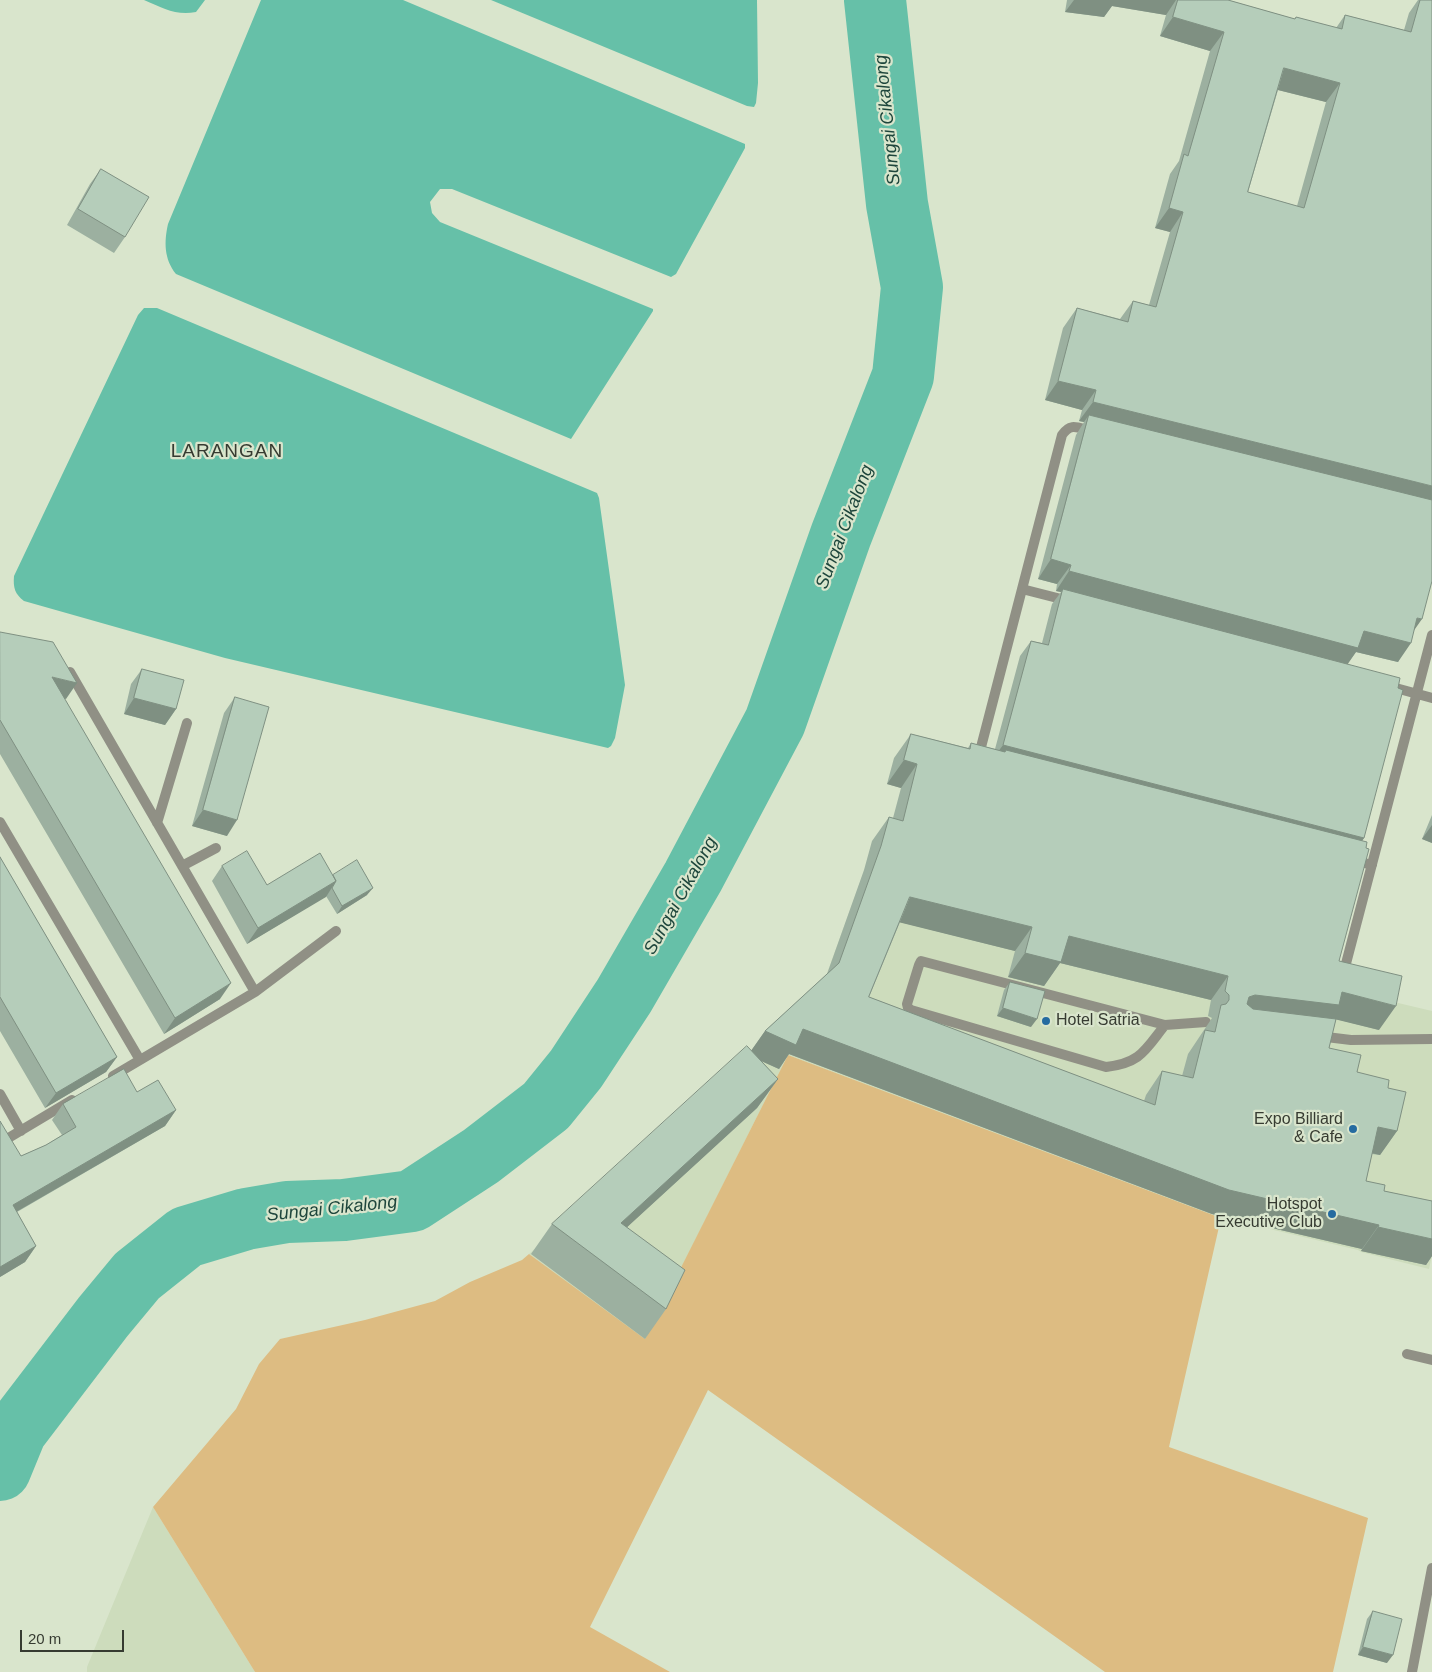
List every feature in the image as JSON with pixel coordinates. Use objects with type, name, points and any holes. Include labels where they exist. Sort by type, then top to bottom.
[{"type":"street","points":[[987,766],[981,757],[980,751],[1062,436],[1066,429],[1074,427],[1103,434]]},
{"type":"street","points":[[1022,589],[1080,604]]},
{"type":"street","points":[[1341,980],[1432,635]]},
{"type":"street","points":[[67,666],[255,992]]},
{"type":"street","points":[[1379,684],[1432,698]]},
{"type":"street","points":[[157,823],[187,723]]},
{"type":"street","points":[[0,822],[140,1060]]},
{"type":"street","points":[[182,866],[216,848]]},
{"type":"street","points":[[1343,857],[1372,864]]},
{"type":"street","points":[[106,1080],[255,992],[336,931]]},
{"type":"street","points":[[1165,1025],[1140,1056],[1124,1065],[1106,1067],[911,1010],[906,1004],[921,961],[1165,1025],[1206,1022]]},
{"type":"street","points":[[1303,1034],[1351,1040],[1432,1039]]},
{"type":"street","points":[[0,1094],[21,1130]]},
{"type":"street","points":[[0,1143],[81,1095]]},
{"type":"street","points":[[1407,1354],[1430,1360]]},
{"type":"street","points":[[1412,1672],[1432,1568]]},
{"type":"shaded area","points":[[865,869],[1322,985],[1432,1011],[1432,1255],[1429,1269],[1215,1216],[788,1055],[645,1340],[529,1254],[822,987]]},
{"type":"shaded area","points":[[788,1055],[1221,1218],[1169,1447],[1368,1518],[1333,1672],[1105,1672],[708,1390],[590,1627],[670,1672],[255,1672],[153,1507],[236,1409],[259,1364],[280,1339],[365,1320],[435,1301],[470,1282],[522,1260],[529,1254],[645,1339]]},
{"type":"shaded area","points":[[153,1507],[255,1672],[87,1672],[87,1667]]},
{"type":"water","points":[[144,0],[205,0],[196,12],[182,13],[170,11]]},
{"type":"water","points":[[261,0],[403,0],[745,144],[745,148],[676,274],[671,277],[452,189],[440,189],[430,202],[432,213],[440,222],[653,309],[571,439],[176,274],[169,262],[166,250],[168,224]]},
{"type":"water","points":[[491,0],[757,0],[758,83],[756,103],[754,107],[747,106]]},
{"type":"water","points":[[144,308],[157,308],[597,493],[625,685],[615,738],[611,746],[608,748],[225,658],[24,601],[15,590],[14,576],[138,315]]},
{"type":"building","points":[[1178,0],[1228,0],[1295,19],[1296,17],[1342,29],[1345,15],[1411,32],[1420,0],[1432,0],[1432,486],[1093,402],[1096,390],[1058,381],[1077,308],[1128,322],[1133,301],[1156,307],[1183,212],[1169,208],[1184,154],[1188,156],[1224,32],[1173,17]],"holes":[[[1284,68],[1340,83],[1304,208],[1248,192]]]},
{"type":"building","points":[[101,169],[149,197],[125,237],[78,209]]},
{"type":"building","points":[[1089,415],[1432,500],[1432,581],[1422,619],[1417,618],[1411,643],[1364,631],[1358,648],[1069,571],[1071,565],[1051,559]]},
{"type":"building","points":[[1063,589],[1400,678],[1398,688],[1403,690],[1364,838],[1003,745],[1031,641],[1048,645]]},
{"type":"building","points":[[0,632],[53,642],[77,683],[52,677],[231,983],[175,1018],[0,720]]},
{"type":"building","points":[[142,669],[184,680],[176,709],[134,698]]},
{"type":"building","points":[[235,697],[269,707],[237,820],[203,810]]},
{"type":"building","points":[[911,734],[970,749],[971,743],[1005,752],[1006,750],[1367,842],[1366,848],[1369,849],[1339,961],[1402,976],[1396,1006],[1342,992],[1339,1005],[1255,995],[1249,997],[1247,1004],[1253,1009],[1336,1019],[1329,1048],[1361,1055],[1357,1072],[1389,1080],[1388,1088],[1406,1092],[1397,1131],[1378,1127],[1366,1181],[1385,1185],[1384,1191],[1432,1201],[1432,1239],[1229,1190],[803,1029],[796,1045],[765,1031],[839,963],[881,846],[889,817],[903,821],[917,764],[904,760]],"holes":[[[910,897],[1032,927],[1025,953],[1061,962],[1069,936],[1228,976],[1225,991],[1229,995],[1229,1000],[1226,1004],[1221,1005],[1215,1032],[1205,1030],[1193,1078],[1162,1071],[1155,1105],[869,997]]]},
{"type":"building","points":[[247,851],[267,885],[320,853],[336,881],[258,928],[222,866]]},
{"type":"building","points":[[0,857],[117,1057],[56,1093],[0,997]]},
{"type":"building","points":[[357,860],[373,888],[342,906],[332,888],[336,881],[333,875]]},
{"type":"building","points":[[1010,982],[1045,991],[1037,1019],[1003,1008]]},
{"type":"building","points":[[747,1046],[778,1079],[621,1223],[685,1270],[666,1309],[552,1224]]},
{"type":"building","points":[[124,1069],[137,1092],[158,1080],[176,1110],[13,1205],[36,1246],[0,1267],[0,1121],[21,1156],[46,1145],[76,1127],[63,1104]]},
{"type":"building","points":[[1373,1611],[1402,1619],[1393,1655],[1363,1647]]},
{"type":"waterway","name":"Sungai Cikalong","points":[[0,1470],[16,1431],[103,1317],[137,1276],[186,1237],[246,1219],[287,1212],[344,1210],[412,1201],[481,1156],[546,1106],[576,1069],[624,996],[693,877],[775,722],[841,535],[903,376],[912,287],[897,204],[875,0]]},
{"type":"place","name":"Hotel Satria","points":[[1046,1021]]},
{"type":"place","name":"Expo Billiard & Cafe","points":[[1353,1129]]},
{"type":"place","name":"Hotspot Executive Club","points":[[1332,1214]]},
{"type":"district","name":"LARANGAN","points":[[227,452]]}]
